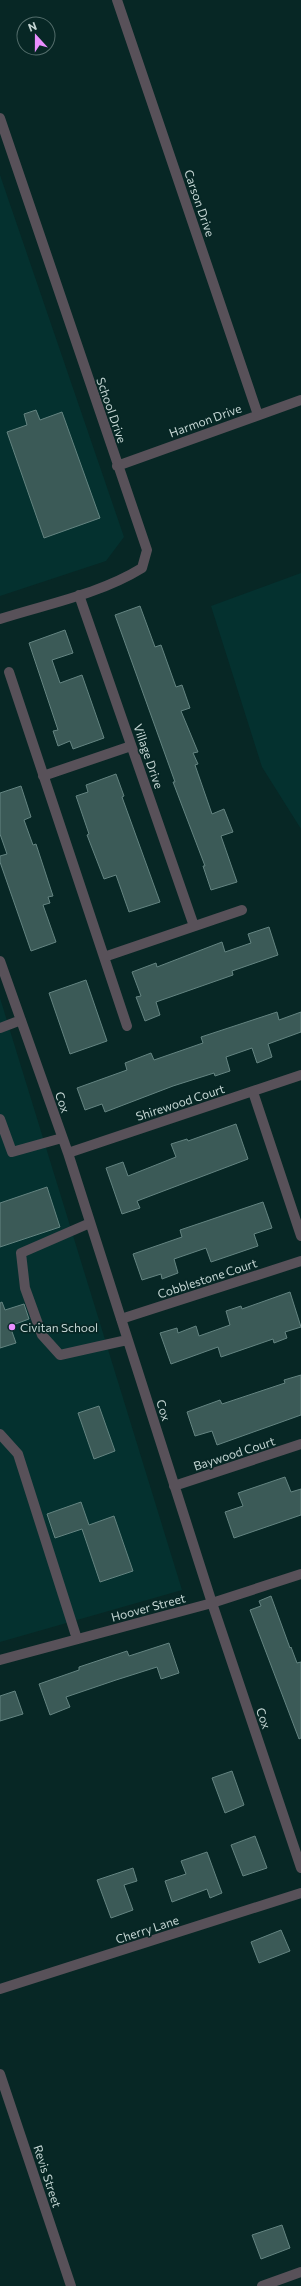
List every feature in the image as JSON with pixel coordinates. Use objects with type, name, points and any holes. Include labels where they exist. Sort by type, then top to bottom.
[{"type":"street","name":"Carson Drive","points":[[117,0],[258,414]]},
{"type":"street","name":"School Drive","points":[[0,118],[146,550],[142,568],[126,578],[79,595],[0,619]]},
{"type":"street","name":"Harmon Drive","points":[[118,466],[258,414],[301,400]]},
{"type":"street","name":"Village Drive","points":[[79,595],[194,926]]},
{"type":"street","points":[[8,672],[127,1026]]},
{"type":"street","points":[[43,776],[132,746]]},
{"type":"street","points":[[104,957],[242,910]]},
{"type":"street","name":"Cox","points":[[0,961],[4,983],[21,1020],[68,1153],[212,1603],[301,1868]]},
{"type":"street","points":[[0,1028],[21,1020]]},
{"type":"street","name":"Shirewood Court","points":[[68,1153],[301,1075]]},
{"type":"street","points":[[253,1092],[301,1236]]},
{"type":"street","points":[[0,1119],[12,1152],[62,1138]]},
{"type":"street","points":[[90,1223],[21,1253],[25,1288],[42,1335],[60,1355],[128,1340]]},
{"type":"street","name":"Cobblestone Court","points":[[121,1319],[301,1261]]},
{"type":"street","points":[[0,1434],[18,1454],[76,1639]]},
{"type":"street","name":"Baywood Court","points":[[174,1486],[301,1444]]},
{"type":"street","name":"Hoover Street","points":[[0,1660],[212,1603],[301,1574]]},
{"type":"street","name":"Cherry Lane","points":[[0,1989],[301,1893]]},
{"type":"street","name":"Revis Street","points":[[0,2074],[71,2286]]},
{"type":"street","points":[[262,2286],[301,2272]]},
{"type":"shaded area","points":[[0,175],[124,537],[106,561],[0,596]]},
{"type":"shaded area","points":[[301,573],[301,829],[262,767],[211,606]]},
{"type":"shaded area","points":[[0,998],[182,1590],[0,1642]]},
{"type":"building","points":[[36,410],[40,420],[62,412],[100,518],[44,538],[7,432],[27,425],[24,414]]},
{"type":"building","points":[[140,606],[155,647],[161,645],[176,687],[182,685],[190,708],[181,711],[198,752],[193,753],[198,764],[195,765],[212,814],[224,809],[233,832],[221,836],[237,882],[211,890],[203,866],[205,866],[173,782],[175,782],[115,615]]},
{"type":"building","points":[[65,630],[73,653],[52,660],[60,683],[82,675],[104,738],[73,749],[70,741],[58,746],[53,731],[58,730],[29,643]]},
{"type":"building","points":[[116,774],[124,796],[122,797],[160,902],[129,912],[116,875],[104,879],[87,835],[89,834],[76,796],[88,792],[86,785]]},
{"type":"building","points":[[21,786],[31,817],[24,820],[33,845],[36,844],[53,896],[48,897],[50,903],[43,905],[56,942],[31,951],[0,862],[0,856],[7,854],[0,834],[0,793]]},
{"type":"building","points":[[269,927],[278,955],[232,971],[233,975],[156,1002],[160,1015],[145,1021],[136,997],[141,996],[132,972],[156,963],[157,967],[222,942],[225,952],[251,943],[248,934]]},
{"type":"building","points":[[86,980],[107,1041],[70,1054],[49,993]]},
{"type":"building","points":[[277,1012],[279,1020],[301,1012],[301,1032],[268,1044],[272,1057],[257,1063],[252,1048],[226,1057],[230,1071],[215,1076],[214,1073],[173,1086],[105,1112],[102,1104],[85,1110],[77,1088],[127,1070],[125,1063],[151,1053],[154,1060],[203,1043],[201,1037]]},
{"type":"building","points":[[236,1124],[248,1159],[137,1201],[140,1208],[122,1214],[106,1168],[123,1162],[128,1176],[176,1157],[171,1144],[187,1139],[188,1141]]},
{"type":"building","points":[[47,1187],[60,1227],[0,1247],[0,1203]]},
{"type":"building","points":[[263,1202],[272,1228],[254,1234],[258,1246],[211,1262],[206,1248],[174,1259],[178,1273],[162,1279],[161,1274],[142,1280],[133,1254],[182,1237],[180,1230]]},
{"type":"building","points":[[290,1292],[301,1327],[285,1332],[287,1338],[274,1343],[273,1339],[221,1357],[218,1347],[171,1364],[160,1333],[177,1328],[178,1333],[196,1326],[199,1336],[230,1325],[226,1311],[241,1306],[242,1309]]},
{"type":"building","points":[[2,1302],[5,1310],[24,1304],[29,1319],[10,1326],[16,1343],[0,1348],[0,1303]]},
{"type":"building","points":[[301,1375],[301,1415],[217,1445],[212,1431],[195,1436],[187,1412],[220,1400],[222,1404],[285,1383],[284,1380]]},
{"type":"building","points":[[99,1406],[115,1451],[94,1459],[78,1413]]},
{"type":"building","points":[[285,1477],[291,1492],[301,1489],[301,1515],[234,1538],[225,1512],[243,1506],[238,1493]]},
{"type":"building","points":[[81,1502],[89,1525],[114,1516],[133,1571],[100,1582],[82,1529],[55,1538],[47,1514]]},
{"type":"building","points":[[271,1596],[290,1648],[291,1647],[297,1663],[301,1662],[301,1738],[299,1739],[250,1610],[261,1606],[259,1601]]},
{"type":"building","points":[[169,1643],[179,1673],[161,1679],[157,1667],[116,1680],[66,1697],[70,1707],[50,1715],[39,1684],[79,1670],[79,1667],[127,1651],[129,1656]]},
{"type":"building","points":[[15,1691],[23,1714],[0,1721],[0,1696]]},
{"type":"building","points":[[232,1771],[244,1805],[225,1813],[212,1778]]},
{"type":"building","points":[[255,1836],[267,1868],[243,1876],[231,1845]]},
{"type":"building","points":[[207,1852],[222,1893],[210,1898],[207,1889],[172,1902],[165,1881],[186,1874],[181,1861]]},
{"type":"building","points":[[133,1868],[137,1881],[124,1885],[133,1910],[111,1918],[97,1880]]},
{"type":"building","points":[[281,1930],[290,1951],[259,1963],[251,1942]]},
{"type":"building","points":[[282,2225],[290,2248],[261,2259],[252,2235]]},
{"type":"place","name":"Civitan School","points":[[12,1327]]}]
